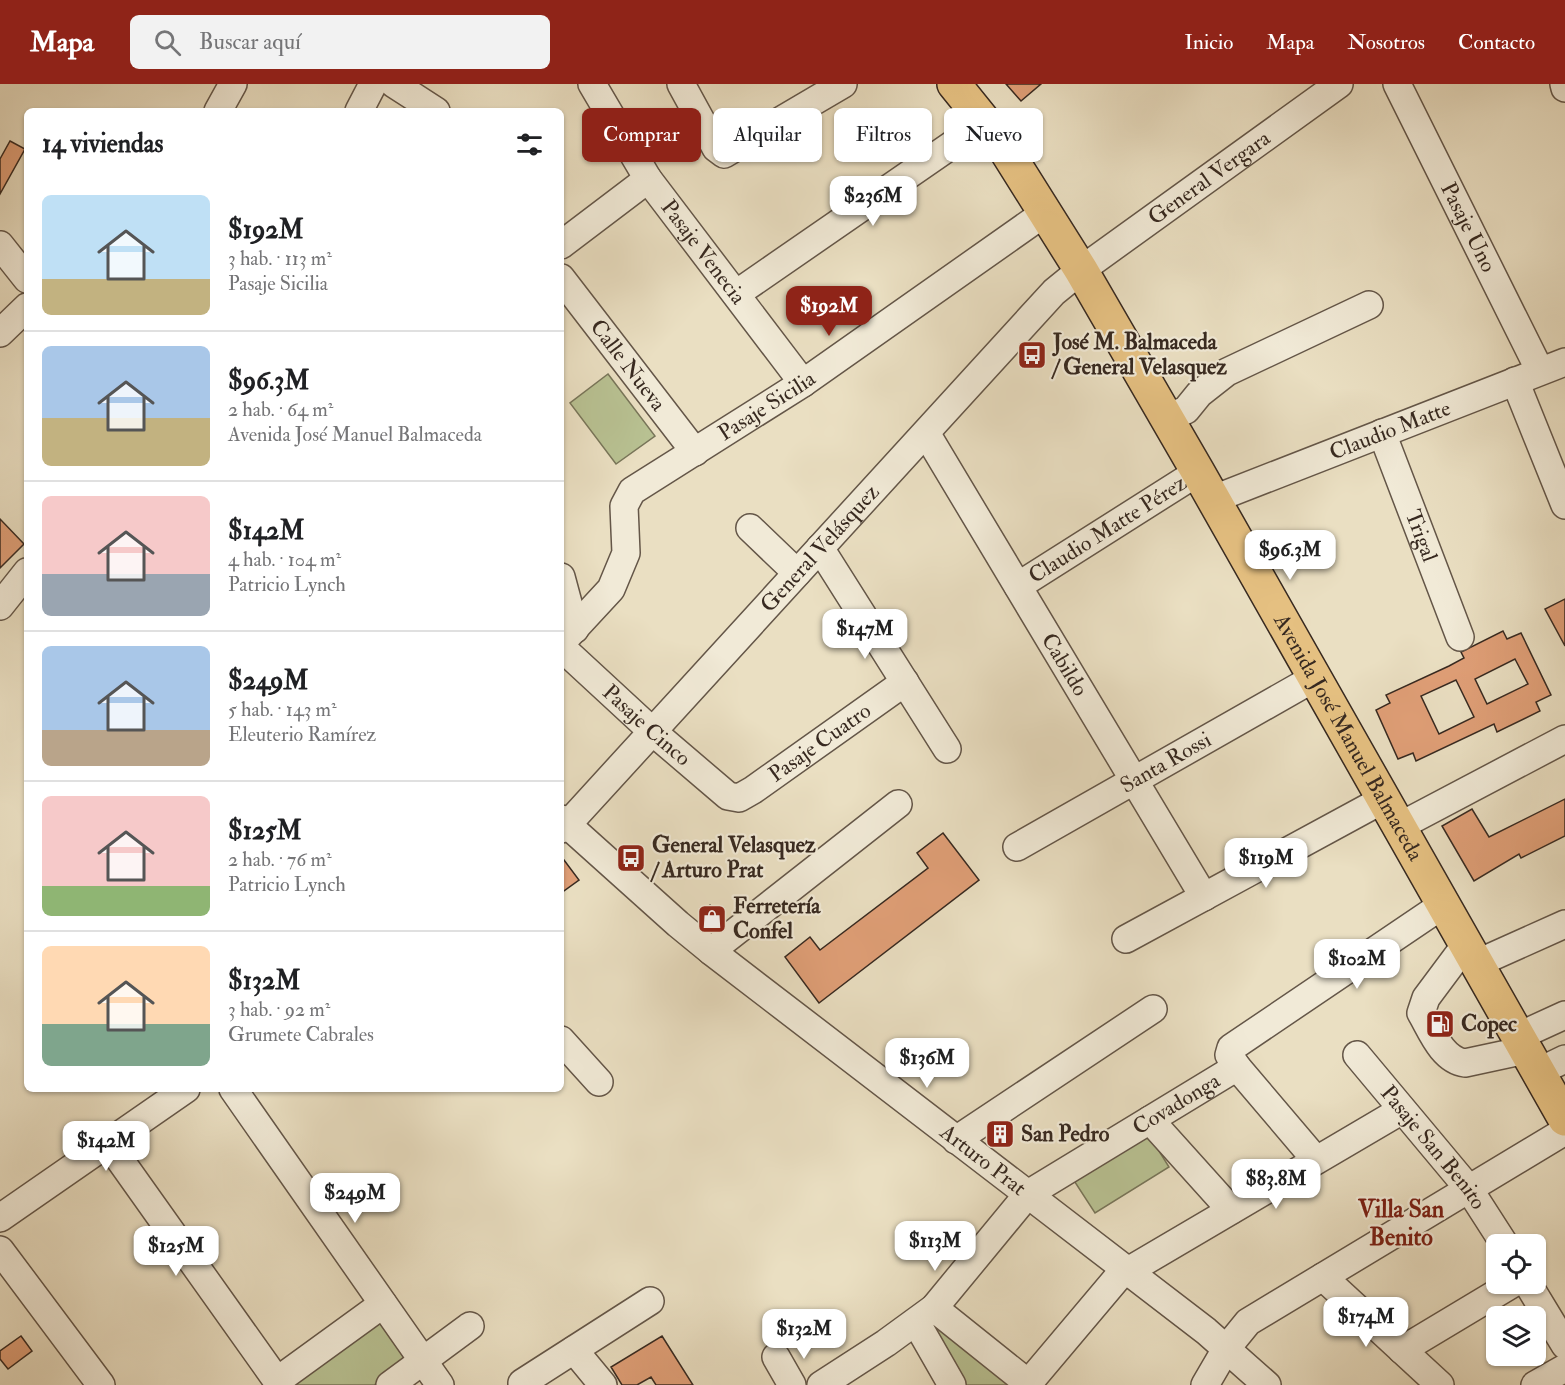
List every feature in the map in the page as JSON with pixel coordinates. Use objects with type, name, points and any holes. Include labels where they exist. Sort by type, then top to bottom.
[{"type":"main road","name":"Avenida José Manuel Balmaceda","points":[[954,84],[974,108]]},
{"type":"main road","name":"Avenida José Manuel Balmaceda","points":[[1013,162],[1081,270],[1206,485],[1472,953],[1537,1054],[1564,1118]]},
{"type":"street","points":[[361,108],[373,84]]},
{"type":"street","points":[[394,84],[432,108]]},
{"type":"street","name":"Pasaje Venecia","points":[[592,84],[648,179],[803,383]]},
{"type":"street","points":[[681,84],[716,148],[724,154],[843,84]]},
{"type":"street","name":"General Vergara","points":[[1081,270],[1338,84]]},
{"type":"street","name":"Pasaje Uno","points":[[1397,84],[1553,366]]},
{"type":"street","points":[[219,108],[230,85]]},
{"type":"street","points":[[736,294],[944,150]]},
{"type":"street","points":[[564,243],[648,179]]},
{"type":"street","name":"Pasaje Sicilia","points":[[566,640],[611,589],[626,553],[624,506],[632,491],[803,383],[1046,212]]},
{"type":"street","points":[[0,245],[24,275]]},
{"type":"street","name":"General Velásquez","points":[[564,823],[653,732],[1054,292],[1081,270]]},
{"type":"street","name":"Calle Nueva","points":[[564,282],[696,452]]},
{"type":"street","points":[[1167,418],[1186,410],[1199,394],[1227,372],[1369,305]]},
{"type":"street","points":[[0,333],[24,310]]},
{"type":"street","name":"Claudio Matte","points":[[1206,485],[1382,433],[1553,366]]},
{"type":"street","points":[[1515,381],[1565,505]]},
{"type":"street","name":"Cabildo","points":[[926,433],[1204,897]]},
{"type":"street","name":"Trigal","points":[[1382,433],[1460,637]]},
{"type":"street","name":"Claudio Matte Pérez","points":[[1017,586],[1206,485]]},
{"type":"street","points":[[750,528],[797,573]]},
{"type":"street","points":[[820,548],[947,749]]},
{"type":"street","points":[[0,606],[24,576]]},
{"type":"street","points":[[564,615],[566,640]]},
{"type":"street","name":"Pasaje Cinco","points":[[566,640],[653,732],[719,789],[734,798]]},
{"type":"street","name":"Santa Rossi","points":[[1017,847],[1316,677]]},
{"type":"street","name":"Pasaje Cuatro","points":[[734,798],[739,798],[753,790],[905,682]]},
{"type":"street","points":[[1126,939],[1204,897],[1565,739]]},
{"type":"street","points":[[711,951],[898,804]]},
{"type":"street","name":"Arturo Prat","points":[[564,825],[711,951],[1206,1331],[1268,1385]]},
{"type":"street","name":"Covadonga","points":[[821,1385],[925,1315],[1028,1194],[1236,1067],[1229,1055],[1234,1045],[1444,904]]},
{"type":"street","points":[[1565,924],[1472,953],[1426,998],[1421,1013],[1443,1050],[1457,1062],[1465,1063],[1537,1054],[1565,1015]]},
{"type":"street","points":[[957,1140],[1153,1009]]},
{"type":"street","points":[[564,1043],[599,1082]]},
{"type":"street","name":"Pasaje San Benito","points":[[1357,1055],[1469,1189],[1498,1234]]},
{"type":"street","points":[[1236,1067],[1316,1160]]},
{"type":"street","points":[[0,1218],[182,1092]]},
{"type":"street","points":[[235,1092],[440,1385]]},
{"type":"street","points":[[925,1315],[1028,1384],[1109,1285],[1127,1270],[1402,1110]]},
{"type":"street","points":[[1205,1385],[1226,1349],[1248,1322],[1469,1189],[1564,1118]]},
{"type":"street","points":[[1150,1120],[1231,1210]]},
{"type":"street","points":[[108,1143],[278,1383],[383,1304]]},
{"type":"street","points":[[0,1250],[101,1385]]},
{"type":"street","points":[[1323,1277],[1440,1385]]},
{"type":"street","points":[[1402,1350],[1495,1294]]},
{"type":"street","points":[[1534,1294],[1565,1345]]},
{"type":"street","points":[[522,1383],[650,1301]]},
{"type":"street","points":[[925,1315],[952,1385]]},
{"type":"street","points":[[390,1385],[470,1326]]},
{"type":"street","points":[[574,1350],[603,1385]]},
{"type":"street","points":[[776,1357],[792,1385]]},
{"type":"street","points":[[1535,1385],[1565,1368]]},
{"type":"green space","points":[[608,374],[655,436],[616,464],[570,403]]},
{"type":"green space","points":[[1146,1130],[1169,1167],[1095,1213],[1071,1176]]},
{"type":"green space","points":[[382,1319],[411,1360],[374,1385],[291,1385]]},
{"type":"green space","points":[[935,1319],[1017,1385],[961,1385],[927,1324]]},
{"type":"building","points":[[1006,84],[1041,84],[1021,101]]},
{"type":"building","points":[[10,141],[24,148],[0,194],[0,159]]},
{"type":"building","points":[[0,519],[24,544],[0,568]]},
{"type":"building","points":[[1565,599],[1565,646],[1545,609]]},
{"type":"building","points":[[1503,631],[1507,639],[1521,633],[1551,695],[1536,702],[1540,711],[1497,732],[1494,724],[1416,761],[1413,753],[1398,759],[1376,710],[1390,703],[1386,695],[1464,658],[1461,652]],"holes":[[[1515,659],[1528,684],[1487,704],[1475,679]],[[1456,680],[1474,717],[1439,734],[1421,696]]]},
{"type":"building","points":[[1565,799],[1565,836],[1521,858],[1519,854],[1474,881],[1442,826],[1472,809],[1489,837]]},
{"type":"building","points":[[943,833],[979,880],[819,1003],[785,957],[810,937],[820,950],[928,868],[917,853]]},
{"type":"building","points":[[564,860],[579,880],[564,891]]},
{"type":"building","name":"Ferretería Confel","points":[[710,905],[723,921],[712,930],[699,914]]},
{"type":"building","name":"San Pedro","points":[[1005,1126],[1013,1136],[999,1147],[991,1136]]},
{"type":"building","points":[[21,1336],[32,1351],[8,1369],[0,1359],[0,1351]]},
{"type":"building","points":[[662,1336],[693,1385],[656,1385],[651,1377],[637,1385],[622,1385],[611,1367]]},
{"type":"place","name":"José M. Balmaceda / General Velasquez","points":[[1032,355]]},
{"type":"place","name":"General Velasquez / Arturo Prat","points":[[631,858]]},
{"type":"place","name":"Ferretería Confel","points":[[712,919]]},
{"type":"place","name":"Copec","points":[[1440,1024]]},
{"type":"place","name":"San Pedro","points":[[1000,1134]]},
{"type":"district","name":"Villa San Benito","points":[[1401,1223]]}]
